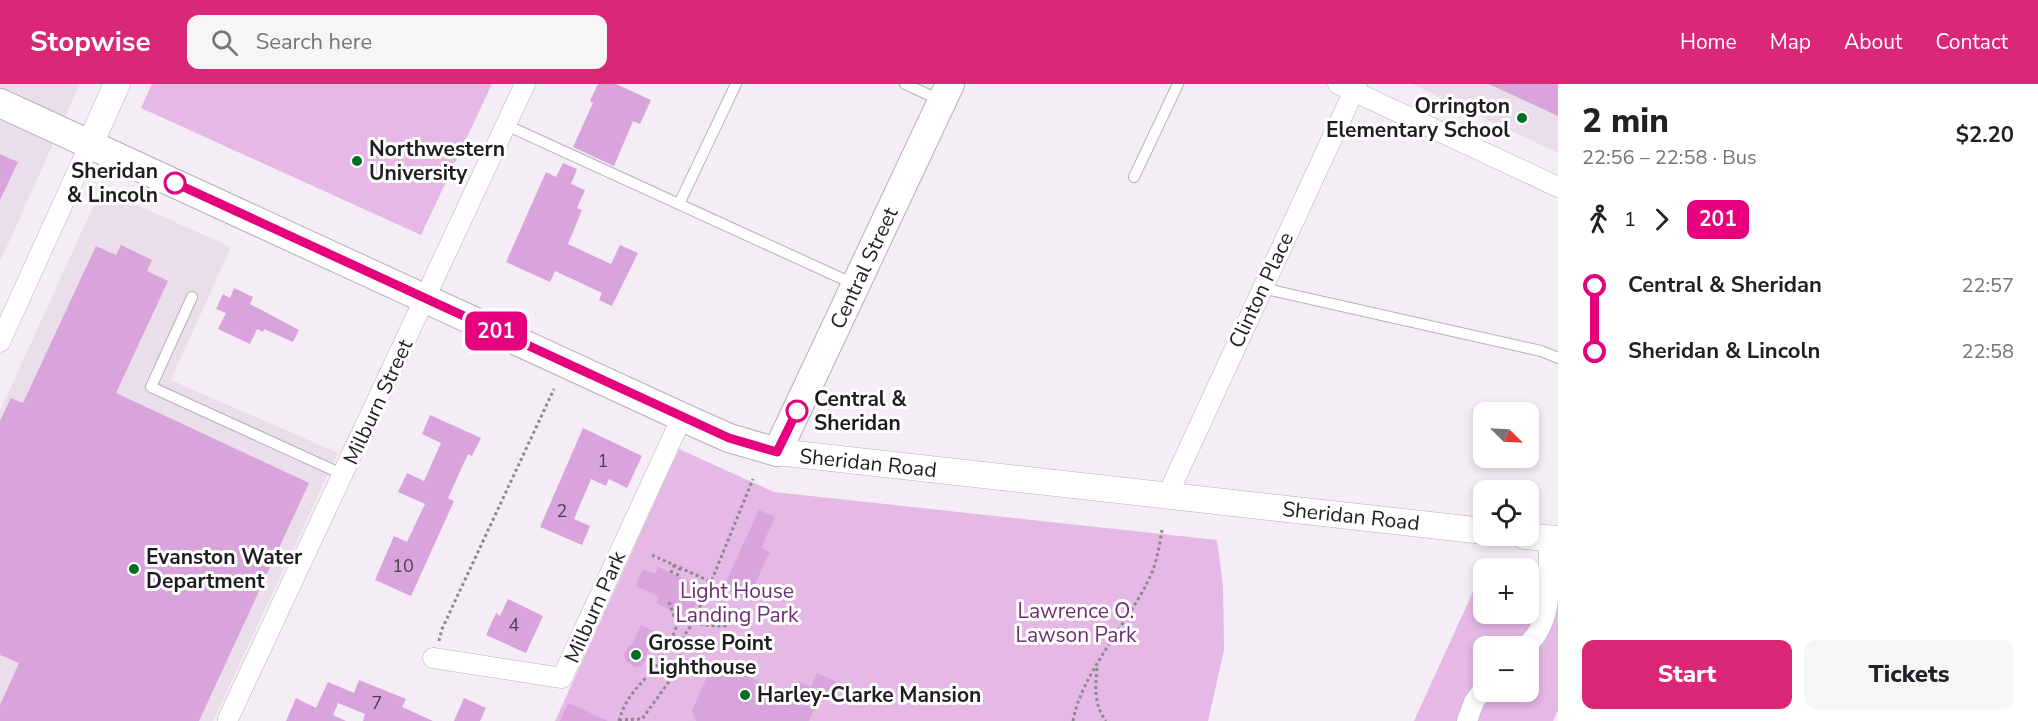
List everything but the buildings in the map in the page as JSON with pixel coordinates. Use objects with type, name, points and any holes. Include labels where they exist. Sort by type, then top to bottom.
[{"type":"main road","name":"Central Street","points":[[777,452],[946,92]]},
{"type":"main road","name":"Sheridan Road","points":[[0,103],[682,417],[729,438],[777,452]]},
{"type":"street","points":[[0,342],[117,84]]},
{"type":"street","name":"Milburn Street","points":[[228,720],[344,476],[525,84]]},
{"type":"street","points":[[1349,86],[1558,187]]},
{"type":"street","name":"Clinton Place","points":[[1167,496],[1262,288],[1349,86]]},
{"type":"street","name":"Milburn Park","points":[[434,658],[562,678],[682,417]]},
{"type":"street","name":"Sheridan Road","points":[[777,452],[1473,530]]},
{"type":"street","points":[[1535,636],[1541,629],[1547,612],[1544,538]]},
{"type":"street","points":[[1467,721],[1474,702]]},
{"type":"lane","points":[[679,204],[736,84]]},
{"type":"lane","points":[[905,84],[946,92]]},
{"type":"lane","points":[[1134,177],[1178,84]]},
{"type":"lane","points":[[506,125],[856,285]]},
{"type":"lane","points":[[1262,288],[1541,351],[1558,358]]},
{"type":"lane","points":[[192,297],[151,387],[344,476]]},
{"type":"path","points":[[434,658],[442,629],[554,389]]},
{"type":"path","points":[[679,619],[661,660],[631,693],[622,708],[619,721],[642,719],[671,679],[680,657],[684,636],[711,582],[753,479]]},
{"type":"path","points":[[1073,721],[1089,677],[1148,582],[1156,561],[1162,530]]},
{"type":"path","points":[[652,555],[711,582]]},
{"type":"path","points":[[671,573],[674,565]]},
{"type":"path","points":[[677,576],[680,568]]},
{"type":"path","points":[[669,602],[674,616],[679,619],[705,627],[729,626]]},
{"type":"path","points":[[1097,667],[1096,697],[1106,721]]},
{"type":"shaded area","points":[[0,84],[80,84],[0,262]]},
{"type":"shaded area","name":"Orrington Elementary School","points":[[1412,84],[1558,84],[1558,153]]},
{"type":"shaded area","name":"Evanston Water Department","points":[[101,189],[231,247],[171,380],[338,453],[213,721],[0,721],[0,411]]},
{"type":"green space","name":"Northwestern University","points":[[152,84],[492,84],[421,235],[141,108]]},
{"type":"green space","name":"Light House Landing Park","points":[[679,449],[774,492],[1217,540],[1223,586],[1224,650],[1208,721],[555,721]]},
{"type":"green space","points":[[1539,572],[1558,574],[1558,710],[1553,721],[1414,721],[1473,592],[1473,624],[1539,624]]},
{"type":"bus line","name":"201","points":[[175,183],[729,438],[777,452],[797,411]]},
{"type":"place","name":"Orrington Elementary School","points":[[1522,118]]},
{"type":"place","name":"Northwestern University","points":[[357,161]]},
{"type":"place","name":"Sheridan & Lincoln","points":[[175,183]]},
{"type":"place","name":"Central & Sheridan","points":[[797,411]]},
{"type":"place","name":"Evanston Water Department","points":[[134,569]]},
{"type":"place","name":"Grosse Point Lighthouse","points":[[636,655]]},
{"type":"place","name":"Harley-Clarke Mansion","points":[[745,695]]},
{"type":"park label","name":"Lawrence O. Lawson Park","points":[[1076,623]]}]
